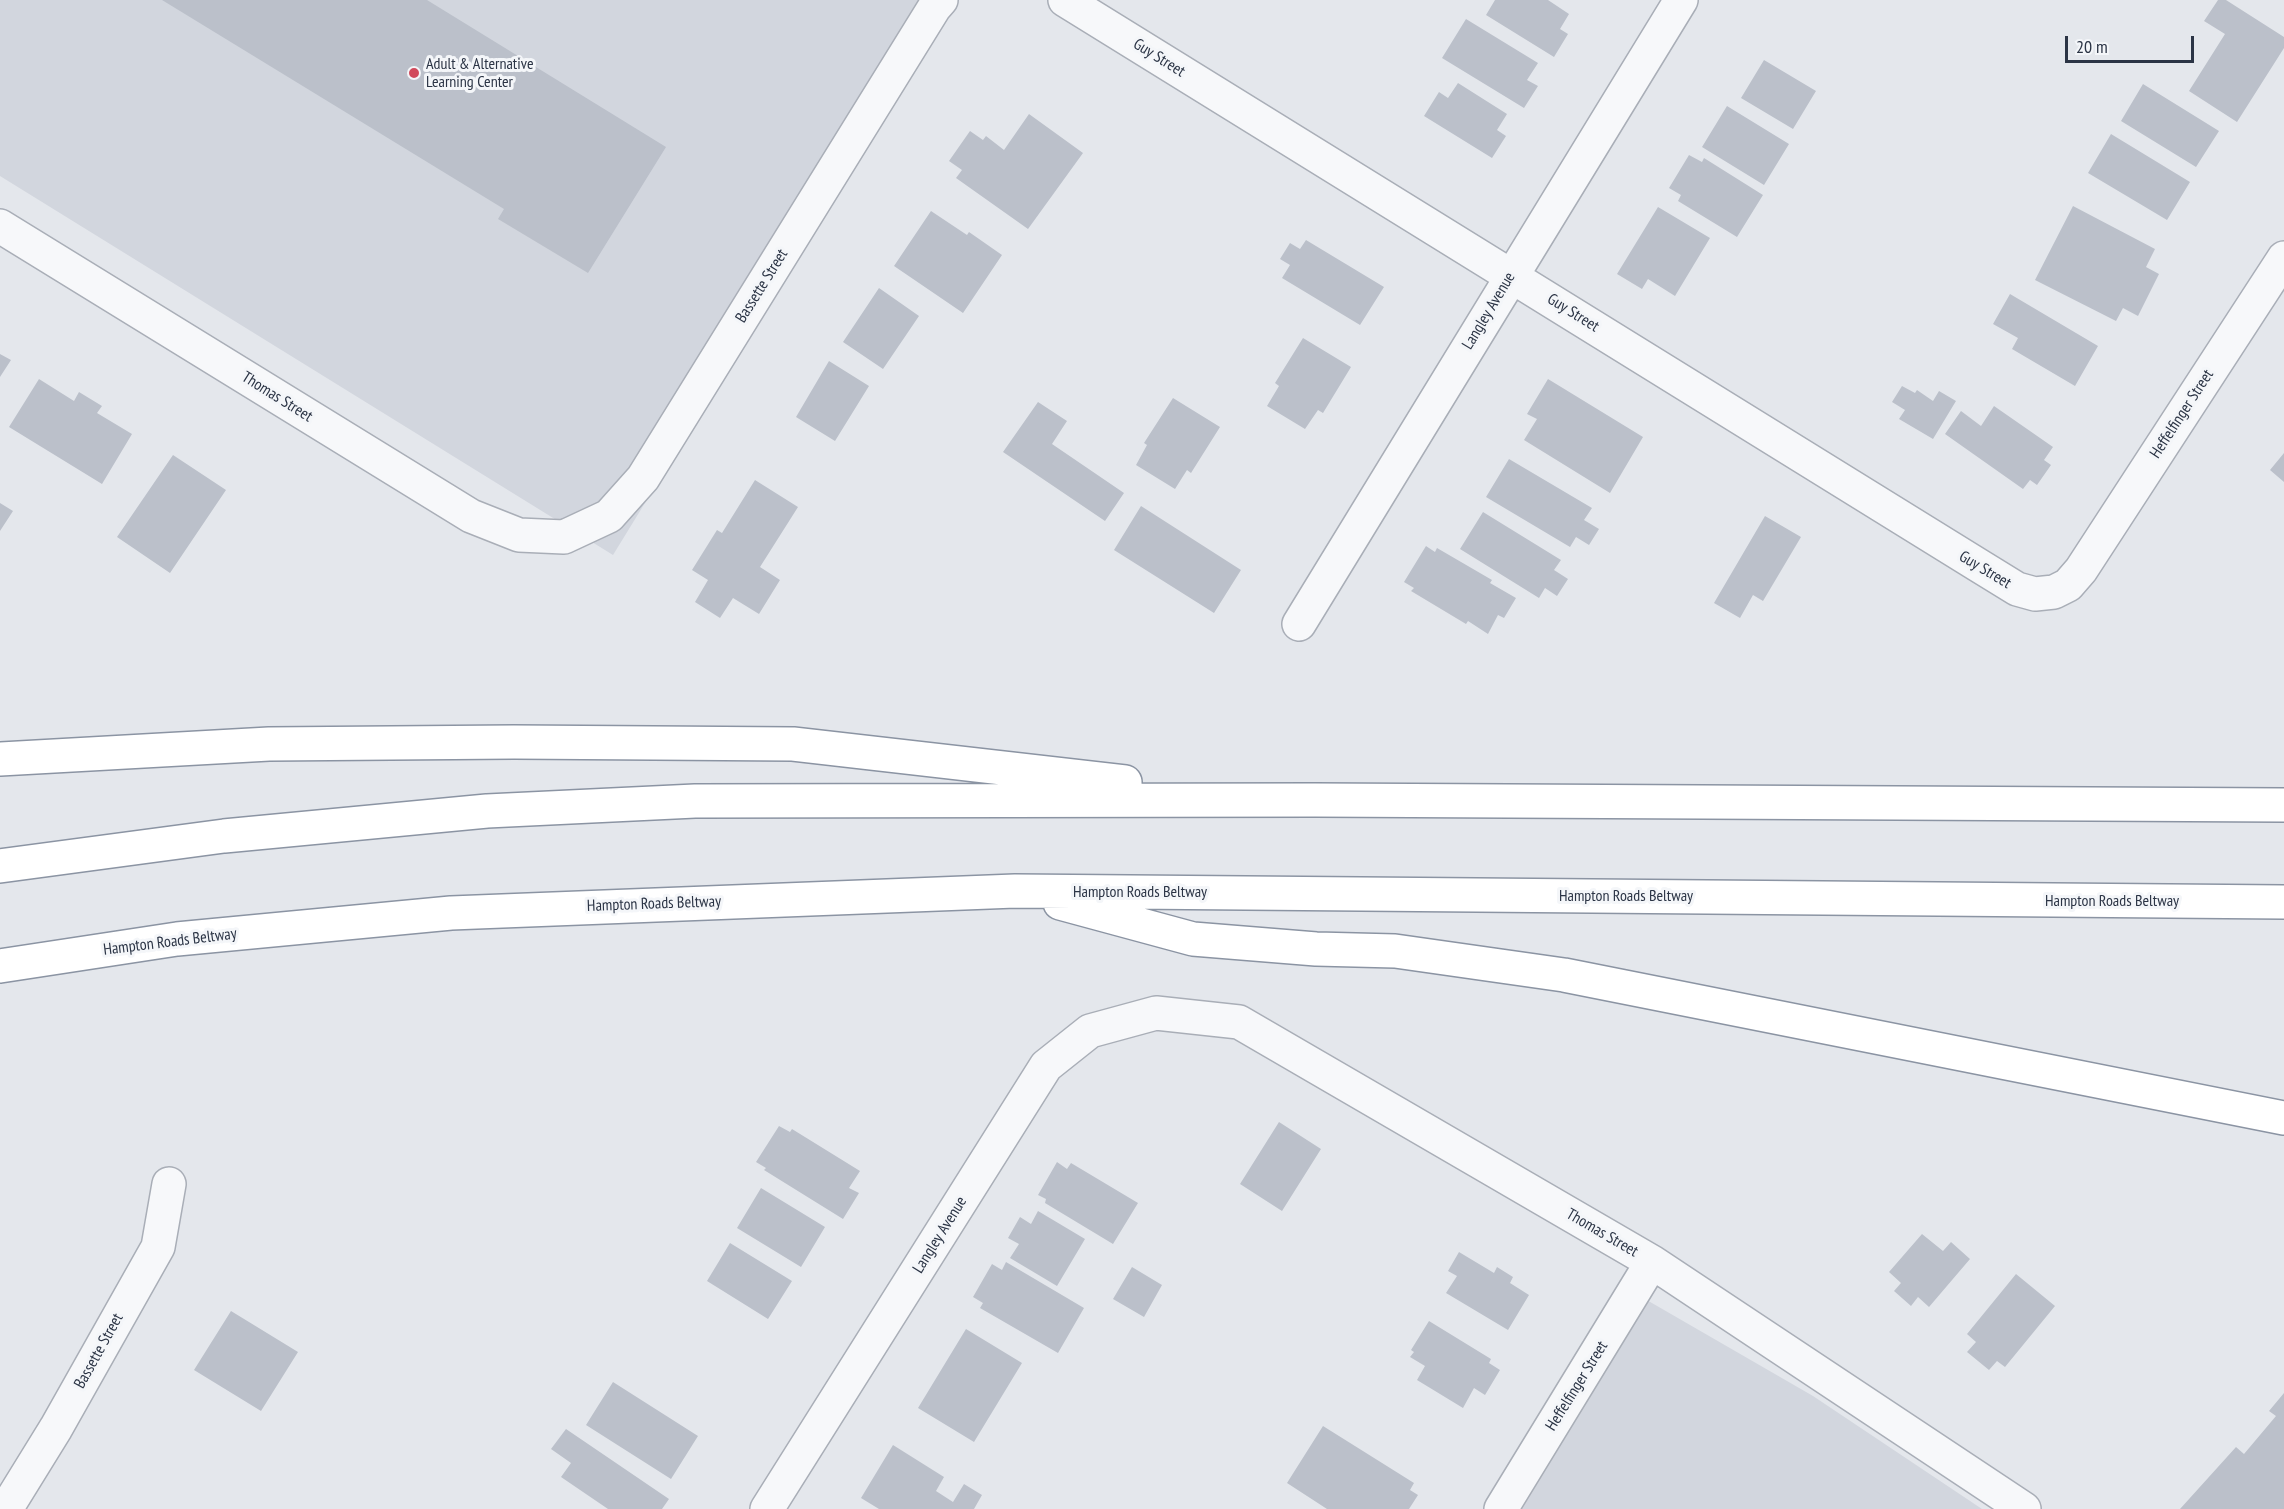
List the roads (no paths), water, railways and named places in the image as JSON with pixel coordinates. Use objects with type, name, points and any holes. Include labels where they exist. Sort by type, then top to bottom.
[{"type":"highway","points":[[0,759],[269,744],[514,742],[793,744],[1282,800]]},
{"type":"highway","points":[[0,866],[224,836],[499,810],[695,801],[1282,800],[2284,805]]},
{"type":"highway","points":[[1015,891],[1193,939],[1316,949],[1395,951],[1564,975],[2284,1118]]},
{"type":"highway","name":"Hampton Roads Beltway","points":[[0,966],[177,939],[451,913],[1015,891],[2284,902]]},
{"type":"street","name":"Guy Street","points":[[1065,0],[2017,589],[2036,594],[2054,592],[2068,585],[2081,570]]},
{"type":"street","name":"Langley Avenue","points":[[1299,624],[1681,0]]},
{"type":"street","name":"Bassette Street","points":[[564,537],[609,516],[643,478],[937,4]]},
{"type":"street","name":"Thomas Street","points":[[0,226],[471,516],[519,535],[564,537]]},
{"type":"street","name":"Heffelfinger Street","points":[[2081,570],[2284,258]]},
{"type":"street","name":"Langley Avenue","points":[[767,1509],[1046,1066],[1090,1031],[1156,1014]]},
{"type":"street","name":"Thomas Street","points":[[1156,1014],[1239,1022],[1652,1262],[2024,1509]]},
{"type":"street","name":"Bassette Street","points":[[6,1509],[56,1428],[158,1246],[169,1184]]},
{"type":"street","name":"Heffelfinger Street","points":[[1501,1509],[1652,1262]]},
{"type":"place","name":"Adult & Alternative Learning Center","points":[[414,73]]}]
